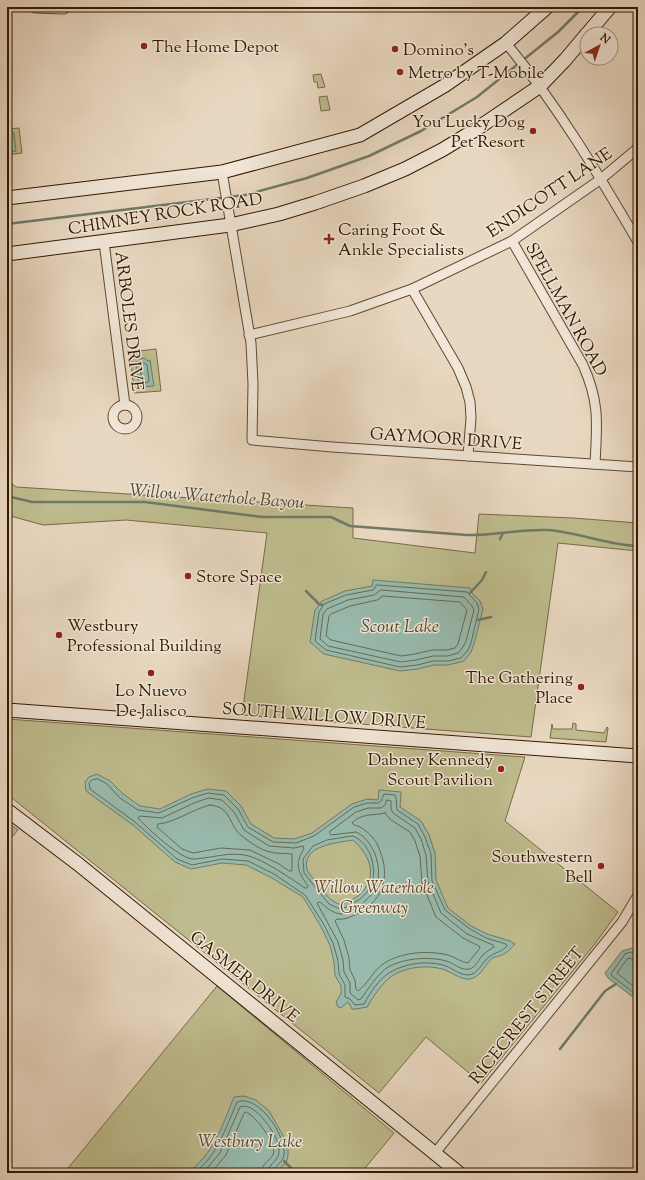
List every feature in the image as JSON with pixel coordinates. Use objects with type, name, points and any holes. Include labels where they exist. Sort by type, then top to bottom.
[{"type":"main road","name":"CHIMNEY ROCK ROAD","points":[[7,198],[223,178],[360,135],[444,86],[506,43],[547,7]]},
{"type":"main road","name":"CHIMNEY ROCK ROAD","points":[[594,26],[610,7]]},
{"type":"main road","name":"CHIMNEY ROCK ROAD","points":[[7,254],[104,242],[229,220],[279,214],[315,204],[364,186],[405,169],[442,150],[475,130],[540,86],[579,43]]},
{"type":"main road","name":"SOUTH WILLOW DRIVE","points":[[7,710],[638,756]]},
{"type":"main road","name":"GASMER DRIVE","points":[[7,810],[78,864],[459,1173]]},
{"type":"street","points":[[35,8],[59,8]]},
{"type":"street","points":[[506,43],[530,72],[567,124],[638,242]]},
{"type":"street","name":"ENDICOTT LANE","points":[[249,335],[350,311],[412,288],[512,241],[601,179],[638,148]]},
{"type":"street","points":[[223,178],[249,335]]},
{"type":"street","name":"SPELLMAN ROAD","points":[[512,241],[589,378],[597,408],[598,420],[595,464]]},
{"type":"street","name":"ARBOLES DRIVE","points":[[104,242],[125,405]]},
{"type":"street","points":[[412,288],[458,368],[466,387],[470,402],[471,418],[468,456]]},
{"type":"street","name":"GAYMOOR DRIVE","points":[[249,335],[253,384],[252,440],[638,467]]},
{"type":"street","name":"RICECREST STREET","points":[[435,1154],[622,922],[638,895]]},
{"type":"green space","points":[[321,74],[325,87],[318,88],[317,82],[314,82],[313,75]]},
{"type":"green space","points":[[327,96],[330,110],[321,111],[319,97]]},
{"type":"green space","points":[[19,128],[22,153],[7,155],[7,129]]},
{"type":"green space","points":[[156,349],[161,391],[134,393],[130,352]]},
{"type":"green space","points":[[7,480],[16,487],[353,508],[353,538],[475,553],[479,514],[573,518],[638,523],[638,551],[558,543],[531,737],[242,715],[267,533],[126,520],[43,525],[7,515]]},
{"type":"green space","name":"Willow Waterhole Greenway","points":[[7,719],[525,757],[505,821],[618,912],[594,945],[481,1083],[426,1037],[379,1093],[7,794]]},
{"type":"green space","points":[[573,723],[576,724],[576,730],[604,733],[607,727],[606,742],[550,738],[552,724],[553,729],[572,729]]},
{"type":"green space","points":[[7,822],[18,830],[7,843]]},
{"type":"green space","points":[[217,986],[394,1133],[361,1173],[64,1173]]},
{"type":"water","points":[[14,133],[16,151],[7,152],[7,134]]},
{"type":"water","points":[[144,358],[148,361],[150,360],[154,386],[139,387],[136,362],[139,362],[140,359]]},
{"type":"water","name":"Scout Lake","points":[[373,580],[470,588],[472,593],[480,601],[483,609],[474,644],[471,652],[464,661],[448,665],[434,665],[400,671],[324,654],[310,642],[315,610],[322,601],[345,591],[372,586]]},
{"type":"water","points":[[97,774],[110,781],[123,794],[140,806],[160,809],[191,794],[208,789],[226,791],[241,806],[251,824],[274,838],[294,839],[312,833],[352,804],[367,799],[378,800],[379,790],[401,792],[400,807],[421,821],[429,835],[435,853],[436,880],[448,908],[471,926],[487,934],[515,944],[502,955],[490,960],[479,974],[473,978],[463,978],[438,968],[417,967],[404,970],[388,979],[378,990],[367,1007],[352,1009],[348,1002],[341,1008],[338,1007],[336,1002],[341,994],[341,986],[335,975],[330,945],[303,897],[272,878],[246,865],[222,863],[191,869],[175,862],[133,825],[86,791],[85,782],[89,777]],"holes":[[[353,840],[368,860],[370,867],[369,882],[358,896],[341,905],[333,901],[324,893],[308,872],[307,862],[309,855],[315,850],[330,844]]]},
{"type":"water","points":[[632,948],[638,953],[638,1001],[608,978],[605,973],[622,951]]},
{"type":"water","name":"Westbury Lake","points":[[244,1096],[256,1100],[269,1111],[288,1144],[288,1156],[286,1163],[275,1173],[187,1173],[211,1148],[221,1129],[234,1097]]},
{"type":"waterway","points":[[7,224],[245,195],[307,178],[369,156],[421,131],[477,97],[558,32],[583,7]]},
{"type":"waterway","name":"Willow Waterhole Bayou","points":[[7,496],[32,502],[145,502],[262,517],[331,517],[350,526],[467,535],[527,530],[547,530],[638,546]]},
{"type":"waterway","name":"Willow Waterhole Bayou","points":[[500,539],[503,533]]},
{"type":"waterway","points":[[470,593],[482,580],[486,572]]},
{"type":"waterway","points":[[306,591],[319,604],[322,605]]},
{"type":"waterway","points":[[478,620],[491,617]]},
{"type":"waterway","points":[[560,1049],[605,991],[616,984]]},
{"type":"waterway","points":[[284,1161],[295,1172]]},
{"type":"place","name":"The Home Depot","points":[[144,46]]},
{"type":"place","name":"Domino's","points":[[395,49]]},
{"type":"place","name":"Metro by T-Mobile","points":[[400,72]]},
{"type":"place","name":"You Lucky Dog Pet Resort","points":[[533,131]]},
{"type":"place","name":"Caring Foot & Ankle Specialists","points":[[329,239]]},
{"type":"place","name":"Store Space","points":[[188,576]]},
{"type":"place","name":"Westbury Professional Building","points":[[59,635]]},
{"type":"place","name":"Lo Nuevo De Jalisco","points":[[151,673]]},
{"type":"place","name":"The Gathering Place","points":[[581,687]]},
{"type":"place","name":"Dabney Kennedy Scout Pavilion","points":[[501,769]]},
{"type":"place","name":"Southwestern Bell","points":[[601,866]]}]
